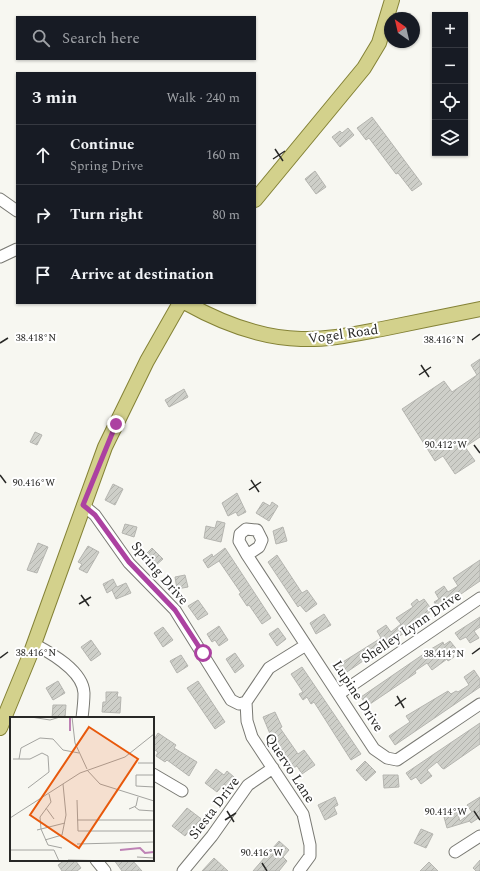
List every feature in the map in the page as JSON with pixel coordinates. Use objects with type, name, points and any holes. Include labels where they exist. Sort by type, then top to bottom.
[{"type":"main road","points":[[256,199],[364,68],[379,43],[392,0]]},
{"type":"main road","points":[[0,728],[34,644],[83,505],[116,424],[147,361],[179,304]]},
{"type":"main road","name":"Vogel Road","points":[[188,304],[236,325],[272,336],[300,339],[332,338],[480,309]]},
{"type":"street","points":[[0,199],[16,210]]},
{"type":"street","points":[[0,257],[16,249]]},
{"type":"street","name":"Spring Drive","points":[[83,505],[95,515],[129,562],[175,610],[231,700],[239,704],[246,702]]},
{"type":"street","name":"Lupine Drive","points":[[248,555],[374,749],[388,758],[397,760],[480,704]]},
{"type":"street","name":"Shelley Lynn Drive","points":[[339,694],[480,598]]},
{"type":"street","points":[[34,644],[57,656],[76,675],[84,693],[82,717]]},
{"type":"street","points":[[246,702],[268,668],[306,645]]},
{"type":"street","name":"Quervo Lane","points":[[246,702],[247,721],[252,737],[303,814],[310,845],[310,856],[299,871]]},
{"type":"street","name":"Siesta Drive","points":[[183,871],[212,836],[248,785],[273,768]]},
{"type":"street","points":[[154,775],[182,791]]},
{"type":"street","points":[[455,852],[480,836]]},
{"type":"street","points":[[97,861],[105,871]]},
{"type":"building","points":[[372,117],[422,184],[412,191],[398,173],[396,174],[369,138],[366,140],[357,128]]},
{"type":"building","points":[[348,128],[354,135],[340,147],[332,137],[340,131],[342,133]]},
{"type":"building","points":[[315,171],[326,187],[316,194],[305,179]]},
{"type":"building","points":[[480,359],[480,437],[465,447],[475,461],[455,474],[443,456],[435,461],[402,409],[444,381],[452,392],[477,375],[471,365]]},
{"type":"building","points":[[184,389],[188,397],[169,407],[165,400]]},
{"type":"building","points":[[35,432],[42,435],[37,445],[30,442]]},
{"type":"building","points":[[113,484],[123,489],[115,505],[105,500]]},
{"type":"building","points":[[237,493],[246,512],[238,516],[236,512],[228,516],[222,503]]},
{"type":"building","points":[[263,502],[270,506],[272,502],[278,506],[269,521],[256,513]]},
{"type":"building","points":[[217,521],[225,523],[221,542],[204,538],[206,526],[215,528]]},
{"type":"building","points":[[125,524],[137,527],[134,537],[122,533]]},
{"type":"building","points":[[283,527],[287,541],[276,544],[273,531]]},
{"type":"building","points":[[38,543],[48,547],[37,573],[27,570]]},
{"type":"building","points":[[88,546],[99,552],[87,573],[79,569],[82,564],[78,562]]},
{"type":"building","points":[[152,548],[163,559],[154,567],[144,556]]},
{"type":"building","points":[[225,548],[271,618],[262,624],[249,605],[247,606],[239,594],[241,593],[219,561],[208,568],[203,560],[212,554],[213,557]]},
{"type":"building","points":[[277,555],[302,593],[307,590],[317,604],[306,612],[300,605],[298,607],[268,562]]},
{"type":"building","points":[[480,560],[480,581],[439,609],[434,602],[439,599],[435,592],[444,586],[448,592],[458,586],[453,578]]},
{"type":"building","points":[[185,575],[188,587],[177,589],[175,577]]},
{"type":"building","points":[[113,579],[117,587],[126,583],[131,593],[116,599],[112,590],[107,593],[103,584]]},
{"type":"building","points":[[417,599],[419,602],[424,599],[432,610],[425,616],[426,618],[344,674],[338,665],[381,638],[377,631],[386,625],[391,632],[401,624],[396,618],[413,607],[411,604]]},
{"type":"building","points":[[198,600],[208,614],[198,620],[188,606]]},
{"type":"building","points":[[324,614],[331,625],[316,634],[310,623]]},
{"type":"building","points":[[480,617],[480,627],[474,631],[479,638],[470,643],[466,637],[460,640],[455,633]]},
{"type":"building","points":[[219,626],[228,640],[219,646],[215,640],[212,642],[207,634]]},
{"type":"building","points":[[163,627],[173,640],[163,647],[154,633]]},
{"type":"building","points":[[278,628],[286,639],[277,646],[269,634]]},
{"type":"building","points":[[91,640],[101,654],[91,661],[81,647]]},
{"type":"building","points":[[450,641],[458,651],[453,655],[454,657],[448,661],[447,659],[432,670],[427,663],[415,671],[416,673],[367,706],[361,697],[431,649],[443,642],[444,645]]},
{"type":"building","points":[[235,653],[244,666],[235,673],[226,659]]},
{"type":"building","points":[[181,655],[188,666],[177,673],[170,661]]},
{"type":"building","points":[[302,667],[361,754],[351,760],[314,702],[311,704],[307,697],[303,700],[299,694],[303,692],[291,674]]},
{"type":"building","points":[[474,670],[480,679],[480,687],[395,745],[389,736],[410,722],[406,716],[448,691],[451,694],[456,691],[458,692],[469,685],[464,677]]},
{"type":"building","points":[[58,681],[65,693],[53,700],[46,688]]},
{"type":"building","points":[[198,681],[225,722],[215,729],[187,688]]},
{"type":"building","points":[[106,692],[118,692],[117,697],[121,697],[120,713],[102,712],[103,702],[106,702]]},
{"type":"building","points":[[53,705],[66,705],[65,717],[52,717]]},
{"type":"building","points":[[275,712],[282,727],[280,728],[298,754],[304,750],[315,765],[302,774],[297,766],[291,769],[273,741],[263,717]]},
{"type":"building","points":[[480,723],[480,744],[444,769],[437,762],[427,770],[432,776],[421,784],[416,777],[411,780],[406,773]]},
{"type":"building","points":[[158,733],[176,745],[174,748],[197,762],[189,776],[167,760],[165,762],[156,756],[158,752],[154,750],[154,739]]},
{"type":"building","points":[[365,761],[376,772],[366,781],[356,770]]},
{"type":"building","points":[[216,769],[224,775],[227,771],[234,777],[227,786],[224,784],[217,792],[205,783]]},
{"type":"building","points":[[383,775],[398,775],[399,787],[384,788]]},
{"type":"building","points":[[335,797],[338,805],[334,807],[337,814],[325,820],[318,805]]},
{"type":"building","points":[[480,797],[480,817],[471,823],[470,821],[447,828],[444,817],[457,812],[460,821],[472,812],[467,805]]},
{"type":"building","points":[[187,808],[204,821],[198,830],[193,826],[185,836],[172,826]]},
{"type":"building","points":[[421,829],[433,834],[426,848],[414,843]]},
{"type":"building","points":[[279,841],[289,850],[283,857],[287,861],[279,871],[253,871]]},
{"type":"building","points":[[214,858],[228,871],[202,871]]},
{"type":"building","points":[[480,860],[480,871],[476,871],[473,868]]},
{"type":"building","points":[[64,861],[76,861],[81,868],[77,871],[62,871],[58,865]]},
{"type":"building","points":[[115,861],[133,861],[142,871],[122,871]]},
{"type":"building","points":[[429,862],[438,871],[420,871]]},
{"type":"route","points":[[116,424],[105,447],[83,505],[95,515],[129,562],[156,592],[175,610],[203,653]]}]
